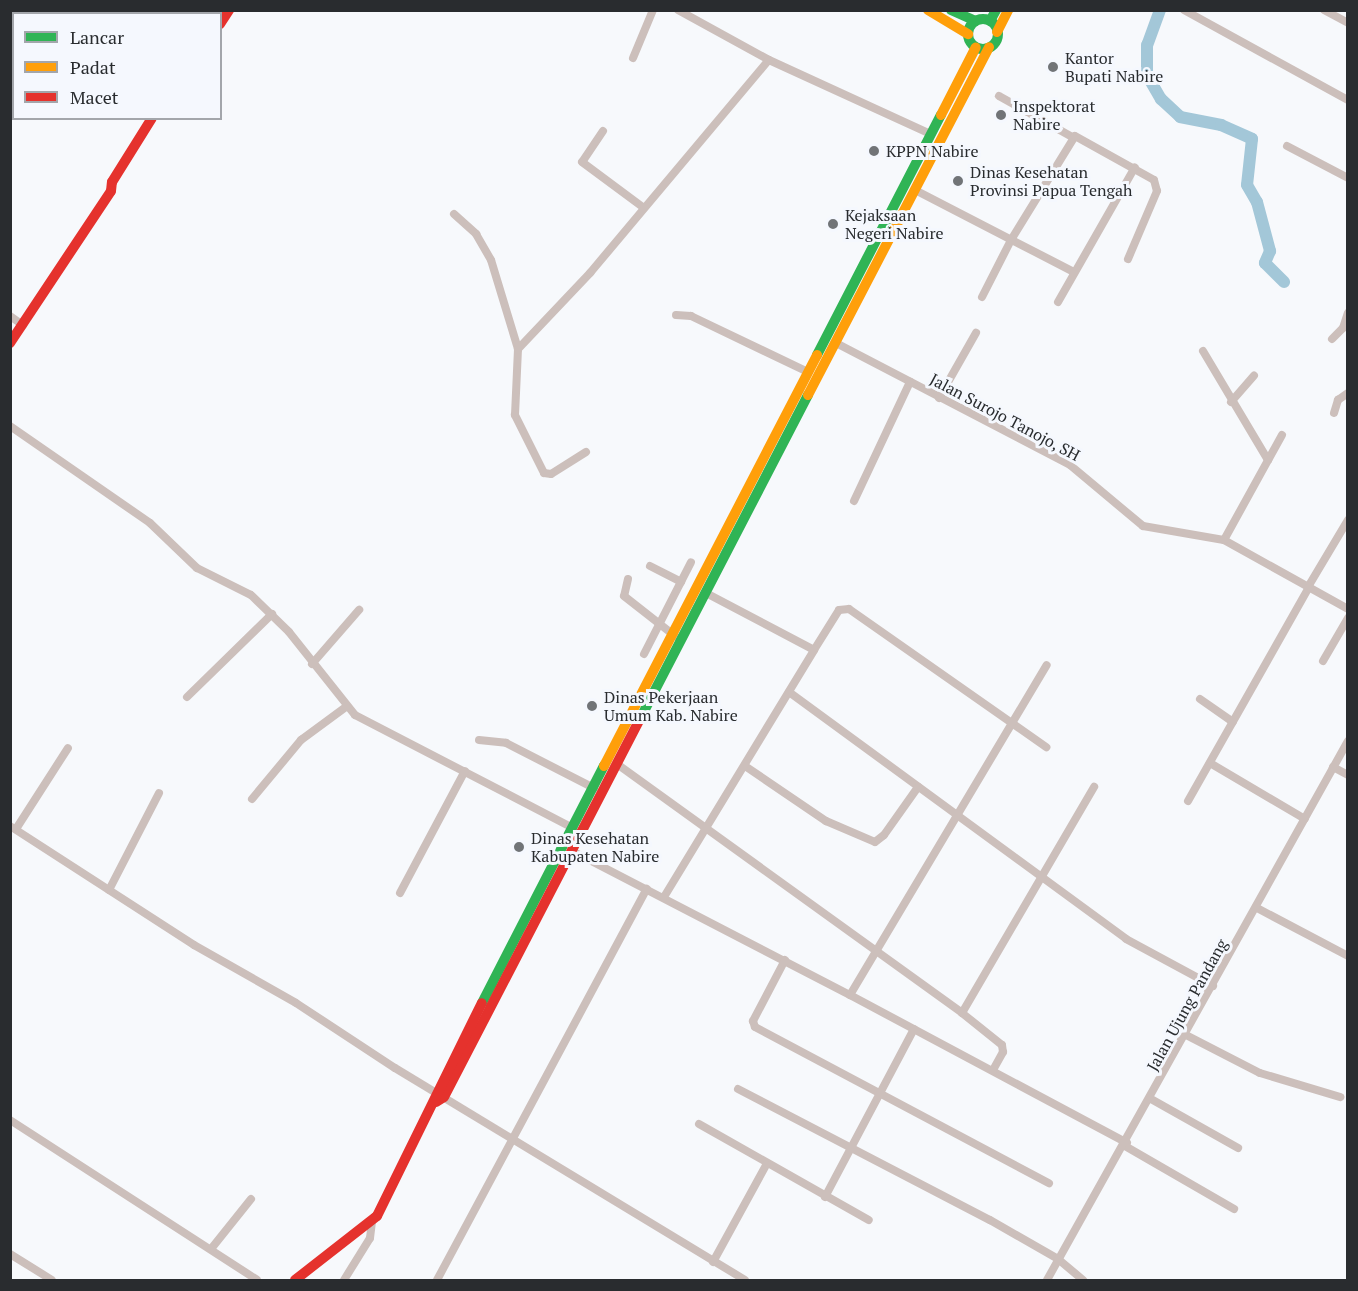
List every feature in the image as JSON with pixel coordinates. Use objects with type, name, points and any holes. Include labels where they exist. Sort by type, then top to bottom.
[{"type":"main road","points":[[928,10],[968,34],[976,47]]},
{"type":"main road","points":[[951,10],[976,21],[990,21]]},
{"type":"main road","points":[[990,21],[996,10]]},
{"type":"main road","points":[[439,1097],[573,828],[677,637],[796,409],[836,344],[1008,10]]},
{"type":"main road","points":[[968,34],[976,21]]},
{"type":"main road","points":[[990,21],[997,32]]},
{"type":"main road","points":[[976,47],[989,48]]},
{"type":"main road","points":[[295,1281],[372,1222],[572,851],[617,764],[677,637],[706,593],[796,409],[808,372],[976,47]]},
{"type":"main road","points":[[111,191],[112,182],[151,120]]},
{"type":"main road","points":[[10,343],[111,191],[118,186],[162,120]]},
{"type":"main road","points":[[877,238],[888,244]]},
{"type":"street","points":[[633,58],[653,10]]},
{"type":"street","points":[[678,10],[769,60],[931,134]]},
{"type":"street","points":[[1184,10],[1347,100]]},
{"type":"street","points":[[1324,10],[1347,23]]},
{"type":"street","points":[[518,349],[590,273],[769,60]]},
{"type":"street","points":[[999,96],[1072,137],[1135,167],[1155,180],[1157,191],[1128,259]]},
{"type":"street","points":[[603,132],[584,159],[584,165],[644,208]]},
{"type":"street","points":[[982,297],[1011,240],[1072,137]]},
{"type":"street","points":[[1287,146],[1347,178]]},
{"type":"street","points":[[1058,302],[1135,167]]},
{"type":"street","points":[[915,190],[1074,272]]},
{"type":"street","points":[[454,214],[476,234],[491,260],[518,349],[515,415],[544,473],[551,474],[586,452]]},
{"type":"street","points":[[1332,339],[1339,334],[1347,313]]},
{"type":"street","points":[[10,315],[23,325]]},
{"type":"street","points":[[676,315],[692,316],[808,372]]},
{"type":"street","points":[[939,398],[976,333]]},
{"type":"street","name":"Jalan Surojo Tanojo, SH","points":[[836,344],[1077,470],[1143,526],[1224,540],[1347,609]]},
{"type":"street","points":[[1203,351],[1231,402],[1268,460]]},
{"type":"street","points":[[1231,402],[1254,376]]},
{"type":"street","points":[[854,501],[910,382]]},
{"type":"street","points":[[1334,413],[1338,400],[1347,393]]},
{"type":"street","points":[[10,426],[150,523],[197,568],[246,592],[272,614],[346,707],[573,828]]},
{"type":"street","points":[[1224,540],[1282,435]]},
{"type":"street","points":[[1188,801],[1347,520]]},
{"type":"street","points":[[644,654],[691,562]]},
{"type":"street","points":[[650,566],[681,582]]},
{"type":"street","points":[[628,579],[624,596],[677,637]]},
{"type":"street","points":[[706,593],[814,650]]},
{"type":"street","points":[[664,897],[708,829],[839,610],[846,608],[1046,747]]},
{"type":"street","points":[[312,664],[359,610]]},
{"type":"street","points":[[187,697],[272,614]]},
{"type":"street","points":[[1323,661],[1347,618]]},
{"type":"street","points":[[850,995],[879,951],[1047,665]]},
{"type":"street","points":[[789,692],[1133,943],[1213,986]]},
{"type":"street","points":[[1200,699],[1233,722]]},
{"type":"street","points":[[252,798],[304,737],[346,707]]},
{"type":"street","points":[[479,740],[506,743],[594,788]]},
{"type":"street","name":"Jalan Ujung Pandang","points":[[1047,1281],[1151,1099],[1347,741]]},
{"type":"street","points":[[68,748],[12,828],[439,1097],[512,1138],[740,1279]]},
{"type":"street","points":[[1210,763],[1305,819]]},
{"type":"street","points":[[617,764],[879,951],[1002,1044],[1003,1052],[993,1070]]},
{"type":"street","points":[[745,766],[826,820],[875,842],[884,835],[918,787]]},
{"type":"street","points":[[1333,767],[1347,775]]},
{"type":"street","points":[[400,893],[465,771]]},
{"type":"street","points":[[962,1013],[1039,876],[1094,787]]},
{"type":"street","points":[[110,890],[159,793]]},
{"type":"street","points":[[572,851],[993,1070],[1126,1144],[1234,1209]]},
{"type":"street","points":[[437,1281],[647,889]]},
{"type":"street","points":[[1257,908],[1347,956]]},
{"type":"street","points":[[785,960],[753,1021],[754,1027],[1049,1182]]},
{"type":"street","points":[[825,1197],[914,1029]]},
{"type":"street","points":[[1186,1035],[1260,1073],[1340,1097]]},
{"type":"street","points":[[738,1089],[1058,1259],[1083,1281]]},
{"type":"street","points":[[1151,1099],[1238,1148]]},
{"type":"street","points":[[10,1120],[257,1281]]},
{"type":"street","points":[[699,1124],[766,1165],[869,1220]]},
{"type":"street","points":[[713,1262],[766,1165]]},
{"type":"street","points":[[211,1249],[251,1199]]},
{"type":"street","points":[[344,1281],[370,1238],[372,1222]]},
{"type":"street","points":[[10,1254],[52,1281]]},
{"type":"waterway","points":[[1160,10],[1147,45],[1147,75],[1161,99],[1180,117],[1221,125],[1252,139],[1247,185],[1257,202],[1270,251],[1265,263],[1284,282]]},
{"type":"traffic: fast","points":[[951,10],[976,21]]},
{"type":"traffic: fast","points":[[990,21],[996,10]]},
{"type":"traffic: fast","points":[[983,19],[989,20],[997,28],[998,34],[997,40],[989,48],[983,49],[977,48],[969,40],[968,34],[969,28],[977,20],[983,19]]},
{"type":"traffic: fast","points":[[817,355],[941,115]]},
{"type":"traffic: fast","points":[[640,719],[808,395]]},
{"type":"traffic: fast","points":[[482,1003],[604,766]]},
{"type":"traffic: slow","points":[[928,10],[968,34]]},
{"type":"traffic: slow","points":[[997,32],[1008,10]]},
{"type":"traffic: slow","points":[[941,115],[976,47]]},
{"type":"traffic: slow","points":[[808,395],[989,47]]},
{"type":"traffic: slow","points":[[604,766],[817,355]]},
{"type":"traffic: jam","points":[[222,21],[229,10]]},
{"type":"traffic: jam","points":[[10,343],[111,191],[112,182],[151,120]]},
{"type":"traffic: jam","points":[[436,1102],[444,1097],[640,719]]},
{"type":"traffic: jam","points":[[295,1280],[377,1216],[482,1003]]},
{"type":"place","name":"Kantor Bupati Nabire","points":[[1053,67]]},
{"type":"place","name":"Inspektorat Nabire","points":[[1001,115]]},
{"type":"place","name":"KPPN Nabire","points":[[874,151]]},
{"type":"place","name":"Dinas Kesehatan Provinsi Papua Tengah","points":[[958,181]]},
{"type":"place","name":"Kejaksaan Negeri Nabire","points":[[833,224]]},
{"type":"place","name":"Dinas Pekerjaan Umum Kab. Nabire","points":[[592,706]]},
{"type":"place","name":"Dinas Kesehatan Kabupaten Nabire","points":[[519,847]]}]
